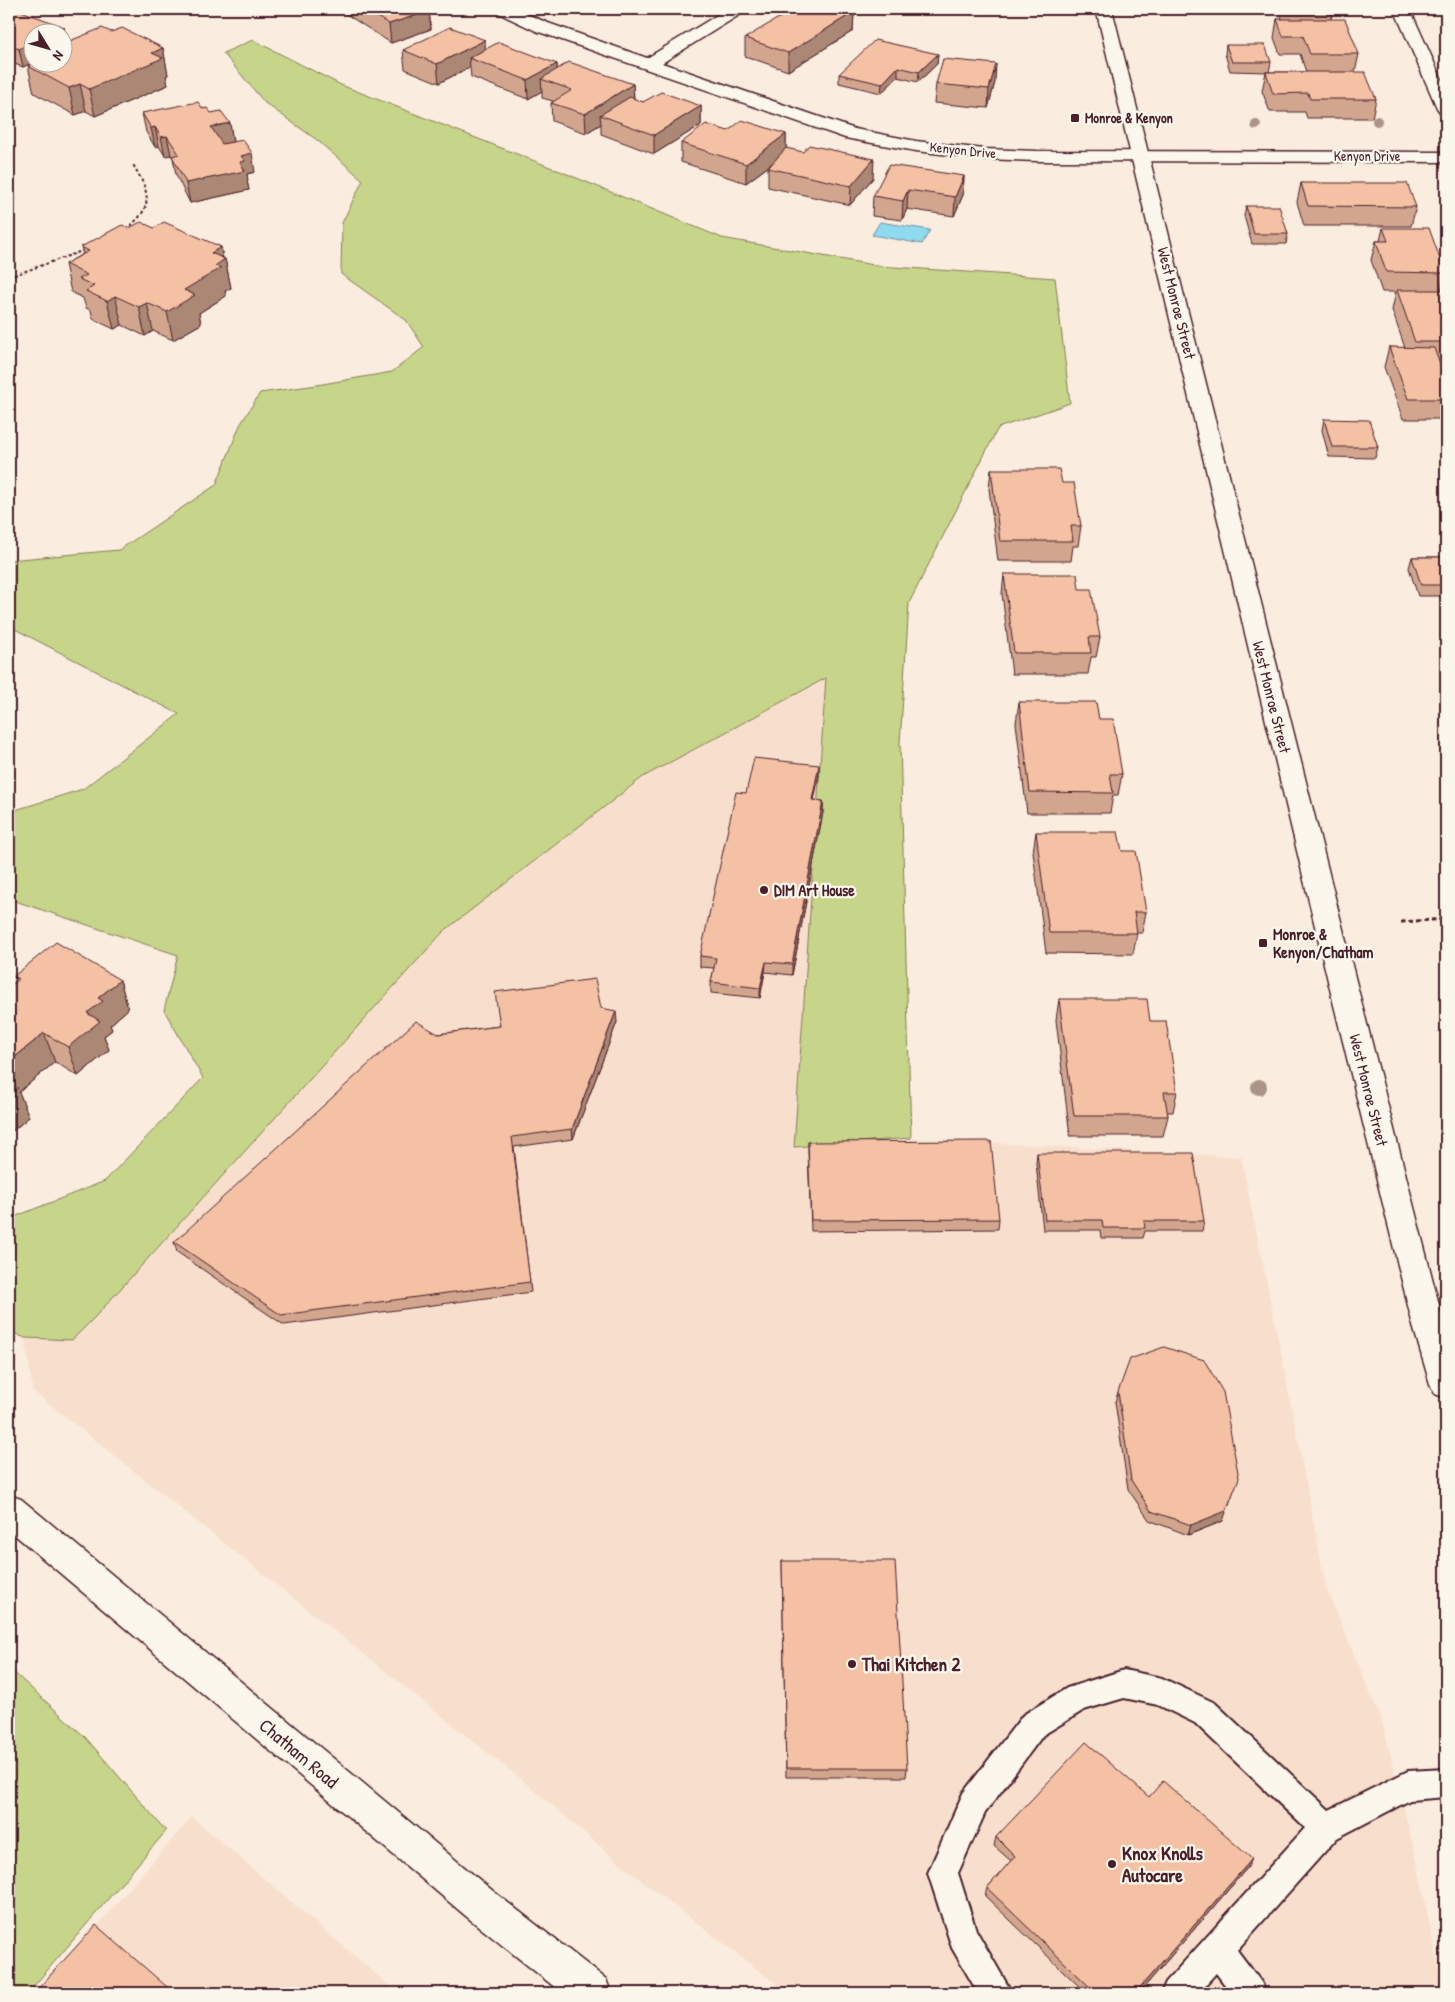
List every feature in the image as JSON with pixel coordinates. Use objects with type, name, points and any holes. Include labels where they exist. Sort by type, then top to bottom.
[{"type":"street","name":"Kenyon Drive","points":[[502,9],[542,27],[851,134],[916,146],[984,154],[1446,157]]},
{"type":"street","points":[[648,64],[738,9]]},
{"type":"street","name":"West Monroe Street","points":[[1104,9],[1342,985],[1446,1384]]},
{"type":"street","points":[[1402,9],[1446,108]]},
{"type":"street","name":"Chatham Road","points":[[9,1510],[480,1904],[592,1993]]},
{"type":"lane","points":[[996,1993],[963,1937],[943,1873],[974,1803],[1016,1748],[1034,1725],[1077,1698],[1124,1684],[1162,1692],[1205,1713],[1326,1827]]},
{"type":"lane","points":[[1177,1993],[1326,1827],[1408,1786],[1446,1783]]},
{"type":"lane","points":[[1217,1949],[1250,1993]]},
{"type":"path","points":[[120,234],[142,216],[147,207],[148,199],[145,184],[132,163]]},
{"type":"path","points":[[9,277],[89,248]]},
{"type":"path","points":[[1400,922],[1446,920]]},
{"type":"shaded area","points":[[827,678],[794,1147],[911,1138],[1241,1157],[1326,1587],[1383,1724],[1417,1862],[1444,1993],[788,1993],[628,1870],[527,1784],[33,1391],[25,1338],[73,1340],[444,931],[643,777]]},
{"type":"shaded area","points":[[192,1817],[398,1993],[38,1993]]},
{"type":"green space","points":[[253,40],[341,85],[555,169],[722,238],[879,266],[1055,278],[1070,403],[998,428],[909,603],[900,743],[911,1138],[794,1147],[826,678],[643,777],[444,931],[95,1317],[72,1340],[25,1338],[9,1331],[9,1219],[105,1181],[203,1078],[164,1010],[178,955],[9,899],[9,812],[83,789],[179,714],[9,626],[9,560],[119,550],[216,485],[240,425],[260,393],[392,372],[424,347],[406,320],[341,274],[342,223],[363,180],[317,140],[265,103],[223,53]]},
{"type":"green space","points":[[9,1668],[85,1737],[166,1831],[28,1993],[9,1993]]},
{"type":"water","points":[[880,222],[930,230],[922,244],[872,235]]},
{"type":"building","points":[[16,9],[51,22],[22,22],[22,47],[19,49],[9,45],[9,41],[12,40],[9,38],[9,10]]},
{"type":"building","points":[[364,9],[425,9],[429,11],[389,24]]},
{"type":"building","points":[[794,9],[843,9],[854,12],[788,53],[745,38]]},
{"type":"building","points":[[1332,9],[1333,10],[1288,10]]},
{"type":"building","points":[[1277,19],[1345,19],[1359,54],[1310,54],[1303,36],[1283,36]]},
{"type":"building","points":[[450,27],[485,40],[437,64],[403,50]]},
{"type":"building","points":[[102,28],[111,32],[122,28],[163,48],[152,53],[163,58],[89,89],[80,84],[69,88],[39,72],[72,72],[72,40]]},
{"type":"building","points":[[875,40],[938,54],[919,72],[898,67],[882,84],[839,74]]},
{"type":"building","points":[[499,42],[557,64],[527,80],[469,58]]},
{"type":"building","points":[[1226,45],[1265,45],[1271,62],[1232,62]]},
{"type":"building","points":[[943,59],[996,64],[989,89],[936,84]]},
{"type":"building","points":[[569,62],[633,84],[585,114],[551,103],[572,90],[541,79]]},
{"type":"building","points":[[1266,72],[1365,72],[1376,99],[1310,99],[1308,93],[1273,94]]},
{"type":"building","points":[[661,92],[701,106],[654,135],[600,115],[630,97],[643,102]]},
{"type":"building","points":[[198,102],[203,109],[207,108],[211,113],[221,111],[230,123],[211,127],[222,144],[243,140],[252,153],[241,156],[245,161],[240,162],[245,171],[186,183],[172,156],[179,154],[167,136],[161,137],[155,127],[151,128],[142,113]]},
{"type":"building","points":[[742,120],[786,134],[746,164],[681,143],[706,124],[728,131]]},
{"type":"building","points":[[809,145],[874,159],[851,186],[768,168],[786,148],[803,152]]},
{"type":"building","points":[[889,165],[964,176],[955,197],[908,190],[903,201],[873,196]]},
{"type":"building","points":[[1301,183],[1407,183],[1416,207],[1308,206]]},
{"type":"building","points":[[1246,206],[1279,206],[1288,234],[1254,234]]},
{"type":"building","points":[[141,222],[154,228],[164,222],[221,247],[211,253],[225,259],[215,266],[221,268],[184,290],[195,295],[167,312],[147,303],[139,307],[115,296],[107,301],[86,291],[94,286],[79,279],[87,275],[65,264],[89,251],[81,247],[122,225],[129,228]]},
{"type":"building","points":[[1383,228],[1429,228],[1445,273],[1386,272],[1376,241],[1388,241]]},
{"type":"building","points":[[1397,290],[1446,290],[1446,342],[1415,342]]},
{"type":"building","points":[[1389,347],[1434,348],[1442,370],[1446,370],[1446,399],[1408,399]]},
{"type":"building","points":[[1324,419],[1369,420],[1378,447],[1332,447]]},
{"type":"building","points":[[991,469],[1059,469],[1062,483],[1074,483],[1081,526],[1071,526],[1073,541],[1000,541]]},
{"type":"building","points":[[1412,557],[1446,557],[1446,585],[1421,585]]},
{"type":"building","points":[[1004,574],[1077,574],[1079,589],[1091,589],[1100,637],[1089,637],[1091,653],[1014,653]]},
{"type":"building","points":[[1019,702],[1096,702],[1099,719],[1113,719],[1122,774],[1110,774],[1113,793],[1030,792]]},
{"type":"building","points":[[754,758],[819,765],[812,800],[823,801],[792,964],[766,962],[760,988],[711,982],[716,958],[700,956],[736,792],[746,793]]},
{"type":"building","points":[[1036,832],[1118,832],[1122,851],[1136,851],[1146,912],[1134,912],[1137,933],[1049,933]]},
{"type":"building","points":[[56,942],[120,980],[98,998],[103,1001],[87,1013],[100,1021],[68,1047],[44,1033],[9,1062],[9,987],[19,979],[14,976]]},
{"type":"building","points":[[595,979],[601,1008],[616,1011],[572,1129],[512,1137],[530,1282],[281,1315],[174,1242],[416,1021],[438,1034],[500,1026],[495,992]]},
{"type":"building","points":[[1059,999],[1147,999],[1150,1021],[1166,1021],[1177,1092],[1164,1092],[1168,1116],[1074,1116]]},
{"type":"building","points":[[9,1083],[18,1088],[9,1096]]},
{"type":"building","points":[[991,1141],[999,1219],[811,1220],[808,1142]]},
{"type":"building","points":[[1037,1153],[1193,1153],[1204,1221],[1144,1221],[1145,1228],[1103,1228],[1102,1220],[1045,1220]]},
{"type":"building","points":[[1164,1347],[1204,1360],[1223,1392],[1239,1478],[1226,1511],[1191,1525],[1151,1511],[1131,1480],[1118,1392],[1130,1359]]},
{"type":"building","points":[[782,1561],[895,1561],[907,1768],[786,1768]]},
{"type":"building","points":[[1086,1742],[1149,1797],[1163,1781],[1252,1859],[1135,1993],[1096,1993],[987,1888],[1015,1856],[996,1837]]},
{"type":"building","points":[[96,1925],[174,1993],[34,1993]]},
{"type":"place","name":"Monroe & Kenyon","points":[[1075,118]]},
{"type":"place","name":"DIM Art House","points":[[764,890]]},
{"type":"place","name":"Monroe & Kenyon/Chatham","points":[[1263,943]]},
{"type":"place","name":"Thai Kitchen 2","points":[[852,1664]]},
{"type":"place","name":"Knox Knolls Autocare","points":[[1112,1864]]}]
